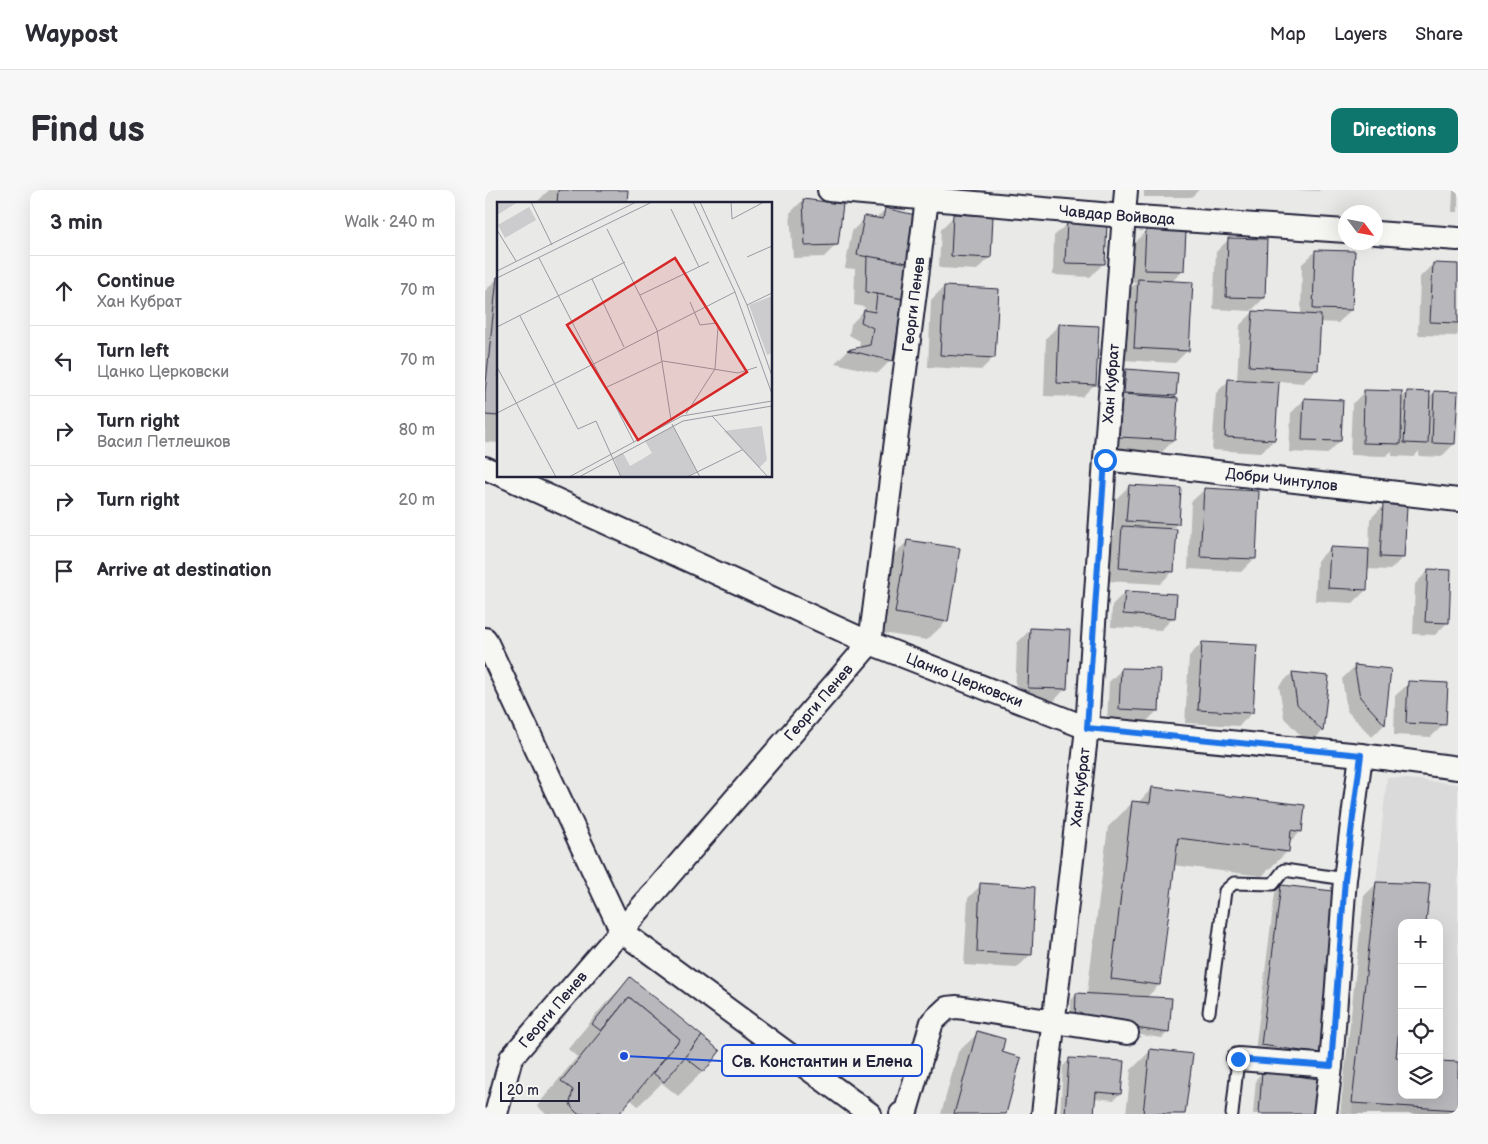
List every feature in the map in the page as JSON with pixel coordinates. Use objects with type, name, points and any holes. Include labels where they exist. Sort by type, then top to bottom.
[{"type":"street","name":"Чавдар Войвода","points":[[829,190],[1123,216],[1338,231]]},
{"type":"street","name":"Хан Кубрат","points":[[1043,1114],[1087,728],[1126,190]]},
{"type":"street","name":"Георги Пенев","points":[[496,1114],[511,1058],[870,643],[927,199]]},
{"type":"street","points":[[1383,234],[1458,239]]},
{"type":"street","name":"Добри Чинтулов","points":[[1105,460],[1458,500]]},
{"type":"street","points":[[485,468],[497,473]]},
{"type":"street","name":"Цанко Церковски","points":[[508,478],[870,643],[1087,728],[1361,755],[1458,768]]},
{"type":"street","points":[[485,640],[621,932],[870,1114]]},
{"type":"street","points":[[1325,1114],[1331,1066],[1345,879],[1361,755]]},
{"type":"street","points":[[901,1114],[906,1111],[932,1022],[947,1008],[957,1007],[1127,1033]]},
{"type":"street","points":[[1238,1059],[1331,1066]]},
{"type":"lane","points":[[1209,1012],[1225,891],[1228,886],[1234,883],[1273,884],[1284,870],[1345,879]]},
{"type":"lane","points":[[1232,1114],[1238,1059]]},
{"type":"shaded area","points":[[1387,777],[1458,784],[1458,1114],[1352,1114]]},
{"type":"building","points":[[558,190],[628,190],[627,202],[557,202]]},
{"type":"building","points":[[803,199],[843,204],[838,245],[805,246]]},
{"type":"building","points":[[885,208],[915,215],[907,263],[857,255],[864,216],[883,219]]},
{"type":"building","points":[[953,214],[993,216],[991,258],[951,256]]},
{"type":"building","points":[[1067,221],[1107,223],[1105,264],[1065,263]]},
{"type":"building","points":[[1146,228],[1186,230],[1184,271],[1144,270]]},
{"type":"building","points":[[1228,238],[1267,239],[1265,298],[1226,297]]},
{"type":"building","points":[[1315,250],[1355,251],[1352,310],[1313,309]]},
{"type":"building","points":[[867,256],[907,263],[903,299],[866,292]]},
{"type":"building","points":[[1433,263],[1458,264],[1458,323],[1430,322]]},
{"type":"building","points":[[497,277],[497,416],[485,415],[485,393]]},
{"type":"building","points":[[1138,279],[1193,282],[1189,351],[1134,348]]},
{"type":"building","points":[[944,286],[999,289],[995,358],[940,355]]},
{"type":"building","points":[[877,294],[903,299],[893,361],[847,350],[870,345],[873,328],[861,322],[864,310],[875,312]]},
{"type":"building","points":[[1253,311],[1321,315],[1318,370],[1249,366]]},
{"type":"building","points":[[1059,324],[1099,326],[1096,385],[1057,383]]},
{"type":"building","points":[[1126,369],[1178,373],[1176,396],[1124,393]]},
{"type":"building","points":[[1228,379],[1279,382],[1275,440],[1225,437]]},
{"type":"building","points":[[1364,390],[1402,391],[1401,444],[1363,443]]},
{"type":"building","points":[[1407,391],[1430,392],[1428,444],[1404,443]]},
{"type":"building","points":[[1434,391],[1458,392],[1455,444],[1432,443]]},
{"type":"building","points":[[1122,394],[1178,398],[1175,440],[1119,437]]},
{"type":"building","points":[[1304,398],[1343,400],[1341,441],[1302,440]]},
{"type":"building","points":[[1129,485],[1181,488],[1179,524],[1126,521]]},
{"type":"building","points":[[1204,488],[1259,491],[1256,559],[1200,557]]},
{"type":"building","points":[[1383,504],[1407,506],[1404,558],[1380,557]]},
{"type":"building","points":[[1122,526],[1177,529],[1174,572],[1119,568]]},
{"type":"building","points":[[907,540],[960,548],[948,622],[895,613]]},
{"type":"building","points":[[1330,547],[1369,549],[1367,590],[1328,588]]},
{"type":"building","points":[[1428,569],[1451,570],[1449,623],[1425,622]]},
{"type":"building","points":[[1125,591],[1177,594],[1175,618],[1123,614]]},
{"type":"building","points":[[1030,628],[1070,630],[1067,689],[1028,688]]},
{"type":"building","points":[[1202,642],[1257,645],[1253,713],[1198,710]]},
{"type":"building","points":[[1354,665],[1391,669],[1385,725],[1360,697]]},
{"type":"building","points":[[1121,668],[1161,669],[1159,711],[1119,709]]},
{"type":"building","points":[[1292,672],[1329,676],[1323,732],[1297,704]]},
{"type":"building","points":[[1408,681],[1448,683],[1446,725],[1406,723]]},
{"type":"building","points":[[1152,787],[1305,805],[1302,832],[1291,830],[1289,852],[1178,838],[1160,985],[1111,979],[1132,801],[1150,803]]},
{"type":"building","points":[[1376,882],[1430,884],[1426,919],[1398,919],[1398,1038],[1396,1057],[1398,1057],[1398,1099],[1443,1099],[1443,1061],[1458,1062],[1458,1110],[1352,1103]]},
{"type":"building","points":[[980,883],[1035,887],[1032,955],[977,952]]},
{"type":"building","points":[[1281,885],[1333,891],[1322,1054],[1261,1045]]},
{"type":"building","points":[[630,977],[702,1036],[664,1082],[653,1073],[680,1039],[629,997],[601,1031],[592,1024]]},
{"type":"building","points":[[1076,993],[1172,998],[1169,1033],[1075,1019]]},
{"type":"building","points":[[629,997],[680,1039],[619,1114],[602,1114],[599,1112],[596,1114],[578,1114],[570,1103],[573,1090],[561,1081]]},
{"type":"building","points":[[977,1031],[1005,1039],[1002,1052],[1021,1058],[1006,1114],[954,1114]]},
{"type":"building","points":[[702,1036],[720,1051],[704,1072],[685,1057]]},
{"type":"building","points":[[1150,1049],[1193,1054],[1185,1114],[1143,1114]]},
{"type":"building","points":[[1069,1058],[1124,1061],[1121,1094],[1096,1092],[1094,1114],[1065,1114]]},
{"type":"building","points":[[1262,1071],[1318,1079],[1315,1114],[1259,1114]]},
{"type":"place","name":"Св. Константин и Елена","points":[[624,1056]]},
{"type":"route","points":[[1105,460],[1087,728],[1361,755],[1345,879],[1331,1066],[1238,1059]]}]
